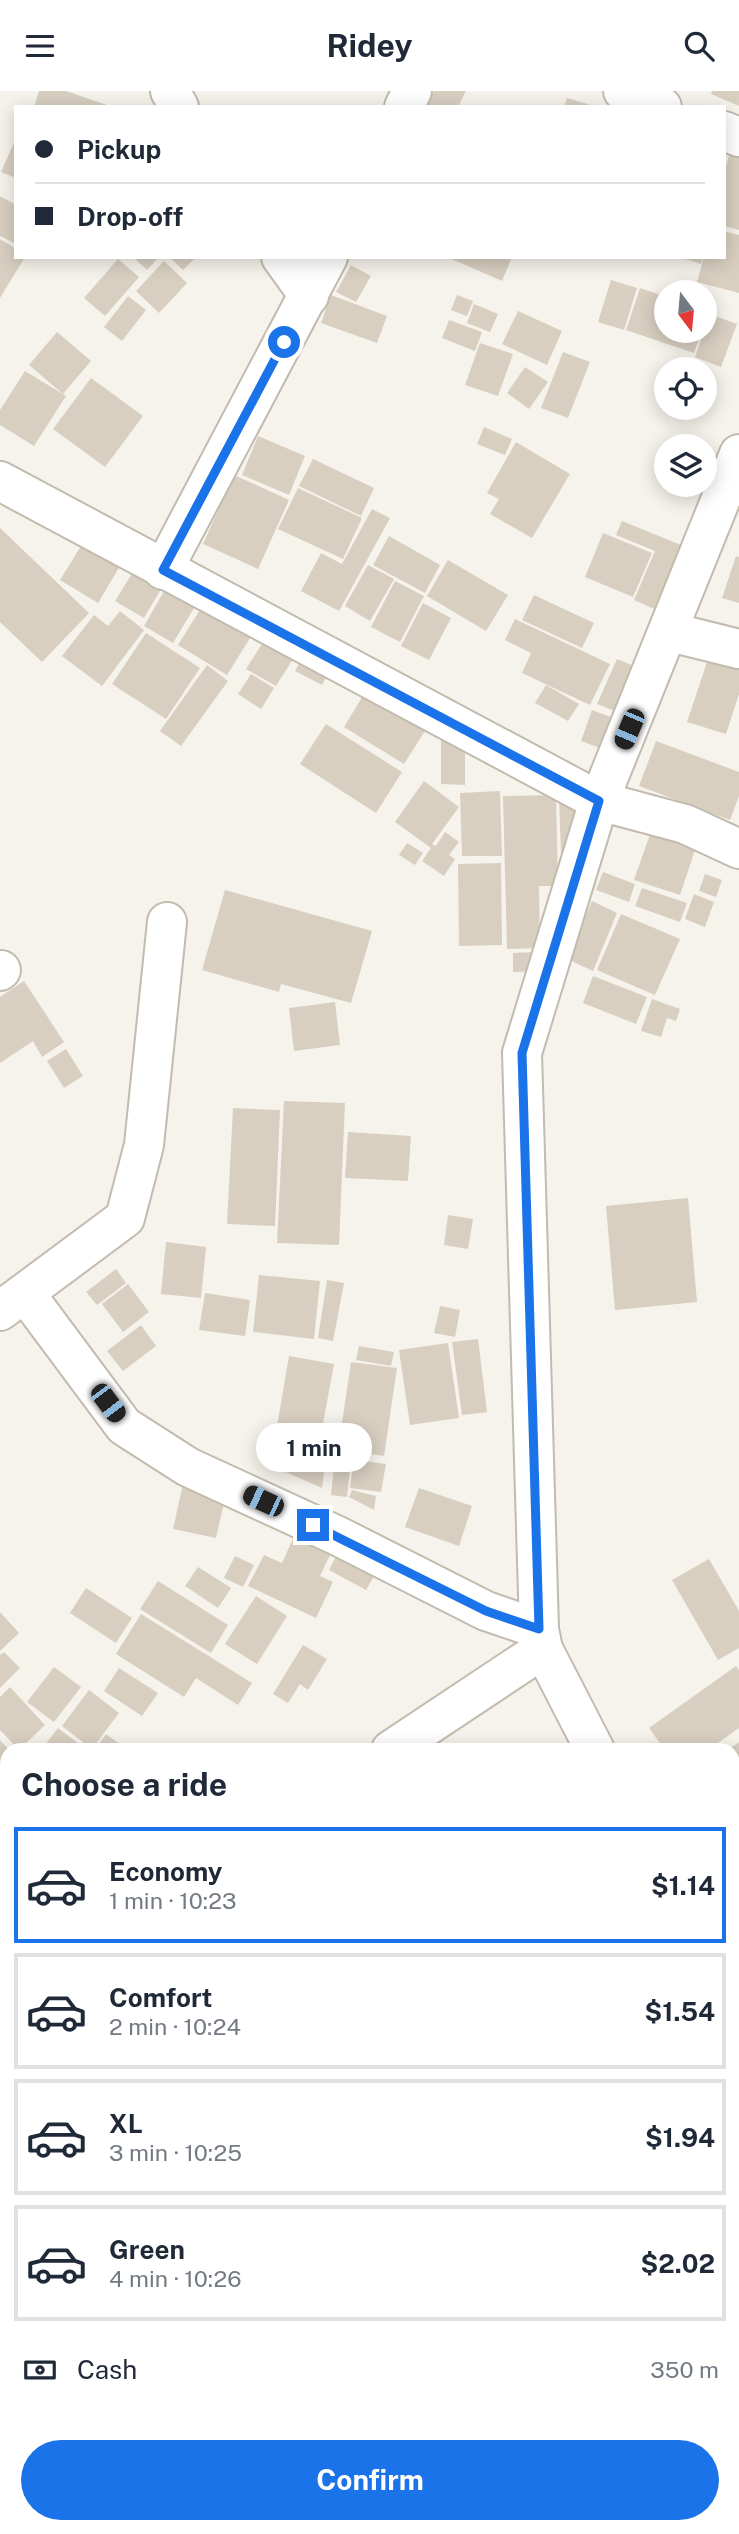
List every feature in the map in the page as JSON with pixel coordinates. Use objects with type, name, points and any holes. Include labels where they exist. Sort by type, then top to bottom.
[{"type":"street","points":[[622,91],[657,105]]},
{"type":"street","points":[[282,259],[309,296]]},
{"type":"street","points":[[163,570],[327,259]]},
{"type":"street","points":[[592,1743],[541,1639],[522,1053],[599,801],[670,632],[739,454]]},
{"type":"street","points":[[0,481],[599,801],[685,824],[739,849]]},
{"type":"street","points":[[670,632],[739,649]]},
{"type":"street","points":[[167,922],[144,1145],[125,1218],[12,1302],[124,1426],[188,1467],[338,1536],[541,1639]]},
{"type":"street","points":[[400,1743],[541,1639]]},
{"type":"building","points":[[39,91],[66,91],[107,105],[35,105]]},
{"type":"building","points":[[434,91],[466,91],[459,105],[427,105]]},
{"type":"building","points":[[712,91],[739,91],[739,106],[711,94]]},
{"type":"building","points":[[567,98],[591,105],[565,105]]},
{"type":"building","points":[[14,143],[14,177],[1,172]]},
{"type":"building","points":[[731,150],[739,153],[739,230],[726,227],[726,166]]},
{"type":"building","points":[[0,196],[14,204],[14,243],[0,236]]},
{"type":"building","points":[[726,232],[739,235],[739,293],[718,288],[718,280],[698,280],[703,259],[726,259]]},
{"type":"building","points":[[0,239],[14,248],[14,259],[24,259],[0,298]]},
{"type":"building","points":[[118,259],[139,277],[105,316],[84,298]]},
{"type":"building","points":[[135,259],[157,259],[147,270]]},
{"type":"building","points":[[171,259],[194,259],[183,270]]},
{"type":"building","points":[[452,259],[511,259],[502,281]]},
{"type":"building","points":[[685,259],[702,259],[701,264]]},
{"type":"building","points":[[164,261],[187,283],[159,313],[136,291]]},
{"type":"building","points":[[351,265],[371,276],[356,302],[336,292]]},
{"type":"building","points":[[611,280],[637,288],[624,330],[598,322]]},
{"type":"building","points":[[640,288],[654,293],[654,339],[626,330]]},
{"type":"building","points":[[331,295],[387,316],[377,343],[321,323]]},
{"type":"building","points":[[457,295],[473,301],[467,316],[451,310]]},
{"type":"building","points":[[128,296],[146,310],[122,341],[104,327]]},
{"type":"building","points":[[474,304],[498,314],[490,332],[467,323]]},
{"type":"building","points":[[518,311],[562,331],[547,365],[502,344]]},
{"type":"building","points":[[718,317],[737,324],[721,367],[717,365],[717,357],[695,357],[700,343],[718,343]]},
{"type":"building","points":[[449,320],[482,332],[475,351],[442,338]]},
{"type":"building","points":[[57,332],[91,361],[63,394],[29,365]]},
{"type":"building","points":[[480,343],[513,354],[498,396],[465,385]]},
{"type":"building","points":[[664,343],[698,343],[694,353]]},
{"type":"building","points":[[563,352],[590,362],[568,418],[541,408]]},
{"type":"building","points":[[525,367],[548,382],[529,409],[507,393]]},
{"type":"building","points":[[25,371],[66,396],[34,446],[0,425],[0,410]]},
{"type":"building","points":[[91,378],[143,416],[105,467],[53,429]]},
{"type":"building","points":[[484,427],[512,439],[505,455],[477,444]]},
{"type":"building","points":[[258,436],[305,456],[289,495],[242,475]]},
{"type":"building","points":[[516,442],[570,474],[532,538],[490,514],[499,499],[487,493]]},
{"type":"building","points":[[313,459],[374,488],[361,516],[299,486]]},
{"type":"building","points":[[234,475],[289,500],[258,569],[203,544]]},
{"type":"building","points":[[298,488],[362,518],[343,559],[278,529]]},
{"type":"building","points":[[372,509],[390,518],[339,611],[301,591],[321,553],[342,564]]},
{"type":"building","points":[[622,521],[681,545],[654,609],[634,600],[655,551],[616,535]]},
{"type":"building","points":[[0,528],[89,613],[42,662],[0,622]]},
{"type":"building","points":[[603,533],[652,553],[633,597],[585,577]]},
{"type":"building","points":[[389,536],[440,565],[425,593],[373,565]]},
{"type":"building","points":[[86,538],[123,561],[98,603],[60,580]]},
{"type":"building","points":[[736,556],[739,557],[739,603],[722,598]]},
{"type":"building","points":[[448,560],[508,595],[486,631],[427,596]]},
{"type":"building","points":[[368,565],[394,579],[370,621],[345,606]]},
{"type":"building","points":[[136,567],[164,584],[144,618],[115,601]]},
{"type":"building","points":[[395,581],[424,596],[400,642],[371,627]]},
{"type":"building","points":[[167,586],[197,603],[173,643],[144,626]]},
{"type":"building","points":[[534,595],[594,623],[582,648],[522,620]]},
{"type":"building","points":[[206,600],[255,630],[227,675],[178,645]]},
{"type":"building","points":[[423,603],[451,618],[429,660],[401,646]]},
{"type":"building","points":[[120,611],[144,630],[102,686],[62,656],[94,615],[108,626]]},
{"type":"building","points":[[515,619],[610,664],[590,705],[522,673],[531,653],[505,640]]},
{"type":"building","points":[[146,633],[200,668],[166,719],[112,684]]},
{"type":"building","points":[[269,633],[298,651],[276,686],[246,669]]},
{"type":"building","points":[[305,653],[332,666],[322,685],[295,671]]},
{"type":"building","points":[[709,656],[739,666],[739,694],[726,734],[687,722]]},
{"type":"building","points":[[617,659],[641,669],[622,714],[597,704]]},
{"type":"building","points":[[207,665],[228,681],[181,746],[160,731]]},
{"type":"building","points":[[251,674],[274,688],[261,709],[238,694]]},
{"type":"building","points":[[546,685],[579,704],[568,721],[535,703]]},
{"type":"building","points":[[364,694],[425,731],[404,764],[344,727]]},
{"type":"building","points":[[592,710],[619,720],[608,751],[581,741]]},
{"type":"building","points":[[326,724],[402,772],[376,813],[300,764]]},
{"type":"building","points":[[441,737],[465,737],[465,785],[441,784]]},
{"type":"building","points":[[656,741],[739,772],[739,796],[730,820],[639,786]]},
{"type":"building","points":[[424,781],[459,807],[432,844],[436,846],[445,832],[459,842],[449,855],[455,859],[444,876],[422,861],[431,848],[395,822]]},
{"type":"building","points":[[500,791],[502,856],[462,856],[460,793]]},
{"type":"building","points":[[556,795],[558,886],[539,886],[540,948],[507,949],[503,796]]},
{"type":"building","points":[[576,796],[578,854],[561,855],[559,797]]},
{"type":"building","points":[[654,823],[699,838],[680,895],[634,880]]},
{"type":"building","points":[[407,843],[423,853],[415,865],[399,855]]},
{"type":"building","points":[[501,863],[502,945],[459,946],[458,864]]},
{"type":"building","points":[[603,872],[635,884],[629,902],[596,890]]},
{"type":"building","points":[[705,874],[722,880],[716,897],[699,891]]},
{"type":"building","points":[[642,888],[687,903],[680,922],[635,906]]},
{"type":"building","points":[[225,890],[372,931],[351,1003],[281,984],[279,992],[202,970]]},
{"type":"building","points":[[694,894],[714,902],[705,927],[685,919]]},
{"type":"building","points":[[592,901],[617,913],[593,971],[567,959]]},
{"type":"building","points":[[621,914],[680,939],[655,995],[597,970]]},
{"type":"building","points":[[537,952],[538,971],[513,972],[513,953]]},
{"type":"building","points":[[593,976],[647,997],[636,1024],[583,1003]]},
{"type":"building","points":[[24,981],[64,1042],[42,1057],[33,1041],[0,1063],[0,997]]},
{"type":"building","points":[[652,999],[680,1009],[676,1021],[667,1018],[661,1037],[641,1031]]},
{"type":"building","points":[[335,1002],[340,1045],[294,1051],[289,1008]]},
{"type":"building","points":[[66,1049],[83,1076],[64,1088],[47,1061]]},
{"type":"building","points":[[284,1101],[345,1103],[339,1245],[277,1243]]},
{"type":"building","points":[[233,1108],[280,1110],[275,1226],[227,1224]]},
{"type":"building","points":[[348,1132],[411,1136],[408,1181],[345,1178]]},
{"type":"building","points":[[688,1198],[697,1302],[615,1310],[606,1206]]},
{"type":"building","points":[[448,1215],[473,1219],[468,1249],[444,1245]]},
{"type":"building","points":[[166,1242],[206,1247],[201,1298],[161,1294]]},
{"type":"building","points":[[116,1269],[126,1283],[97,1305],[86,1292]]},
{"type":"building","points":[[259,1275],[320,1281],[314,1339],[253,1332]]},
{"type":"building","points":[[327,1280],[344,1283],[333,1341],[318,1338]]},
{"type":"building","points":[[128,1284],[149,1312],[123,1332],[102,1304]]},
{"type":"building","points":[[205,1293],[250,1300],[245,1336],[199,1330]]},
{"type":"building","points":[[440,1306],[460,1310],[455,1337],[434,1333]]},
{"type":"building","points":[[141,1325],[156,1346],[123,1371],[107,1351]]},
{"type":"building","points":[[478,1339],[487,1412],[462,1415],[452,1342]]},
{"type":"building","points":[[448,1343],[459,1418],[410,1425],[399,1350]]},
{"type":"building","points":[[359,1346],[394,1352],[391,1366],[356,1360]]},
{"type":"building","points":[[289,1356],[334,1364],[319,1445],[275,1438]]},
{"type":"building","points":[[351,1362],[397,1368],[384,1456],[338,1449]]},
{"type":"building","points":[[278,1443],[327,1449],[322,1488],[272,1466]]},
{"type":"building","points":[[335,1457],[351,1458],[347,1497],[331,1495]]},
{"type":"building","points":[[354,1460],[386,1464],[381,1492],[350,1488]]},
{"type":"building","points":[[183,1484],[226,1494],[216,1538],[173,1529]]},
{"type":"building","points":[[419,1488],[472,1506],[459,1546],[405,1527]]},
{"type":"building","points":[[352,1490],[376,1496],[374,1510],[349,1497]]},
{"type":"building","points":[[296,1532],[333,1549],[320,1576],[333,1582],[316,1618],[248,1586],[264,1555],[282,1563]]},
{"type":"building","points":[[343,1543],[381,1564],[366,1590],[329,1570]]},
{"type":"building","points":[[235,1556],[254,1565],[243,1587],[224,1578]]},
{"type":"building","points":[[709,1559],[739,1611],[739,1648],[718,1660],[672,1580]]},
{"type":"building","points":[[198,1567],[231,1588],[218,1608],[185,1586]]},
{"type":"building","points":[[158,1581],[228,1625],[211,1653],[140,1609]]},
{"type":"building","points":[[86,1588],[132,1618],[116,1643],[70,1613]]},
{"type":"building","points":[[256,1596],[287,1616],[257,1664],[225,1644]]},
{"type":"building","points":[[0,1612],[19,1633],[0,1651]]},
{"type":"building","points":[[141,1614],[252,1683],[238,1705],[196,1678],[184,1697],[116,1654]]},
{"type":"building","points":[[303,1645],[327,1659],[308,1690],[300,1684],[288,1703],[273,1694]]},
{"type":"building","points":[[4,1652],[20,1668],[0,1688],[0,1655]]},
{"type":"building","points":[[736,1666],[739,1670],[739,1728],[718,1743],[660,1743],[649,1728]]},
{"type":"building","points":[[54,1667],[81,1687],[54,1722],[27,1702]]},
{"type":"building","points":[[119,1668],[158,1693],[142,1716],[104,1691]]},
{"type":"building","points":[[10,1687],[45,1725],[26,1743],[12,1743],[0,1730],[0,1697]]},
{"type":"building","points":[[89,1690],[119,1713],[96,1743],[84,1743],[62,1726]]},
{"type":"building","points":[[58,1728],[78,1743],[46,1743]]},
{"type":"building","points":[[106,1734],[118,1743],[100,1743]]},
{"type":"route","points":[[284,342],[163,570],[599,801],[522,1053],[539,1629],[486,1611],[313,1525]]}]
